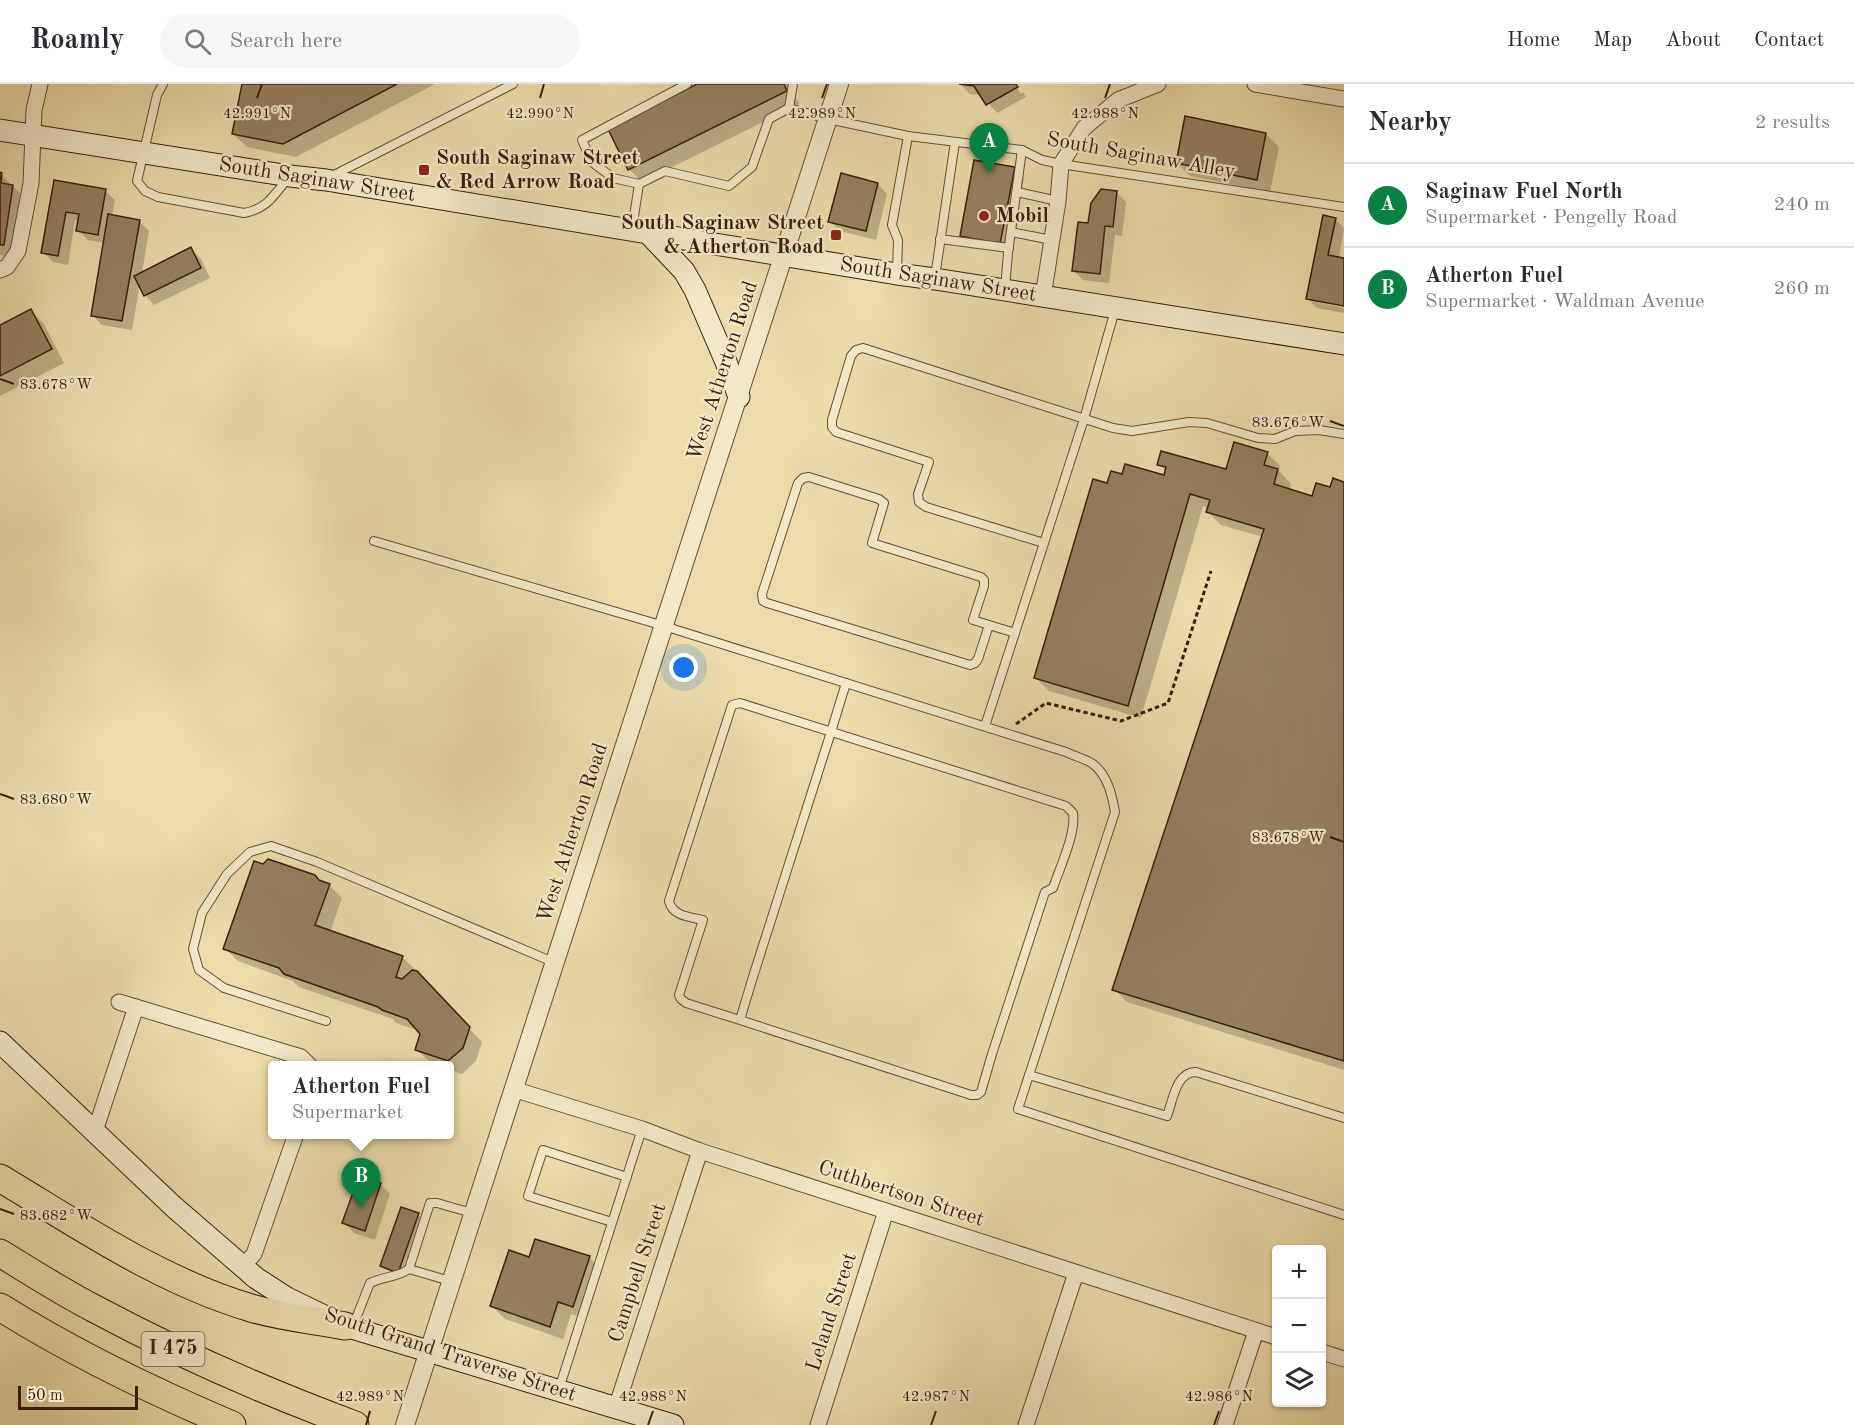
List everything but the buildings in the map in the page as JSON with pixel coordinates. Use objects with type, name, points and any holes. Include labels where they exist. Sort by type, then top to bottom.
[{"type":"highway","points":[[0,1178],[130,1255],[204,1292],[253,1309],[349,1327]]},
{"type":"highway","name":"I 475","points":[[0,1252],[92,1308],[178,1352],[274,1394],[356,1425]]},
{"type":"highway","name":"I 475","points":[[0,1306],[98,1362],[170,1398],[232,1425]]},
{"type":"main road","name":"South Saginaw Street","points":[[0,130],[326,180],[897,274],[1344,344]]},
{"type":"main road","points":[[640,232],[679,265],[695,290],[739,397]]},
{"type":"main road","name":"South Grand Traverse Street","points":[[0,1042],[242,1267],[287,1298],[349,1327],[673,1425]]},
{"type":"street","points":[[0,270],[7,267],[18,251],[31,183],[34,110],[40,84]]},
{"type":"street","name":"West Atherton Road","points":[[405,1425],[839,84]]},
{"type":"street","points":[[1043,297],[1058,201],[1061,164],[1084,128],[1118,100],[1158,84]]},
{"type":"street","points":[[1255,84],[1344,99]]},
{"type":"street","points":[[119,1002],[301,1057],[306,1061]]},
{"type":"street","points":[[95,1131],[136,1007]]},
{"type":"street","name":"Cuthbertson Street","points":[[513,1089],[642,1129],[699,1151],[1272,1336]]},
{"type":"street","points":[[242,1267],[254,1254],[294,1139]]},
{"type":"street","name":"Campbell Street","points":[[616,1408],[699,1151]]},
{"type":"street","name":"Leland Street","points":[[818,1425],[886,1211]]},
{"type":"street","points":[[1026,1425],[1076,1273]]},
{"type":"street","points":[[1225,1425],[1256,1331]]},
{"type":"street","points":[[1325,1353],[1344,1359]]},
{"type":"lane","points":[[163,84],[157,95],[137,181],[145,192],[158,197],[244,213],[256,211],[268,203],[290,176]]},
{"type":"lane","points":[[326,180],[513,84]]},
{"type":"lane","points":[[687,84],[582,140],[592,162],[613,178],[639,184],[665,171],[729,186],[752,166],[768,119],[789,108],[793,84]]},
{"type":"lane","name":"South Saginaw Alley","points":[[789,108],[908,136],[1022,150],[1042,160],[1061,164],[1344,207]]},
{"type":"lane","points":[[897,274],[898,240],[892,225],[908,136]]},
{"type":"lane","points":[[935,279],[954,142]]},
{"type":"lane","points":[[1005,290],[1008,248],[1022,150]]},
{"type":"lane","points":[[639,184],[640,232]]},
{"type":"lane","points":[[1017,192],[1058,201]]},
{"type":"lane","points":[[1011,232],[1052,240]]},
{"type":"lane","points":[[940,240],[1008,248]]},
{"type":"lane","points":[[985,726],[1084,419],[1116,308]]},
{"type":"lane","points":[[1044,543],[926,507],[919,502],[918,494],[928,462],[836,432],[832,427],[832,420],[850,356],[856,350],[863,348],[1113,429],[1132,431],[1189,422],[1207,423],[1258,438],[1275,439],[1294,431],[1319,430],[1344,434]]},
{"type":"lane","points":[[988,625],[978,659],[970,665],[763,601],[762,594],[798,483],[803,478],[809,477],[879,499],[884,503],[872,543],[981,576],[984,586],[973,620],[1015,633]]},
{"type":"lane","points":[[374,541],[664,626],[1066,752],[1092,764],[1112,792],[1115,812],[1018,1109],[1344,1215]]},
{"type":"lane","points":[[740,1020],[846,683]]},
{"type":"lane","points":[[740,703],[1066,806],[1073,813],[1074,822],[1053,888],[1045,892],[981,1092],[978,1095],[971,1095],[740,1020],[681,999],[679,995],[703,920],[675,912],[670,908],[669,901],[732,705],[740,703]]},
{"type":"lane","points":[[326,1021],[224,988],[199,970],[193,949],[202,913],[227,874],[250,852],[271,846],[317,862],[555,963]]},
{"type":"lane","points":[[1029,1075],[1167,1116],[1181,1078],[1188,1072],[1196,1072],[1344,1118]]},
{"type":"lane","points":[[559,1390],[642,1129]]},
{"type":"lane","points":[[612,1222],[528,1196],[543,1150],[627,1177]]},
{"type":"lane","points":[[349,1327],[370,1283],[380,1278],[399,1276],[409,1269],[430,1203],[474,1214]]},
{"type":"lane","points":[[409,1269],[452,1282]]},
{"type":"path","points":[[1016,724],[1046,703],[1120,721],[1168,702],[1211,571]]},
{"type":"place","name":"South Saginaw Street & Red Arrow Road","points":[[424,170]]},
{"type":"place","name":"Saginaw Fuel North","points":[[989,173]]},
{"type":"place","name":"Mobil","points":[[984,216]]},
{"type":"place","name":"South Saginaw Street & Atherton Road","points":[[836,235]]},
{"type":"place","name":"Atherton Fuel","points":[[361,1208]]}]
